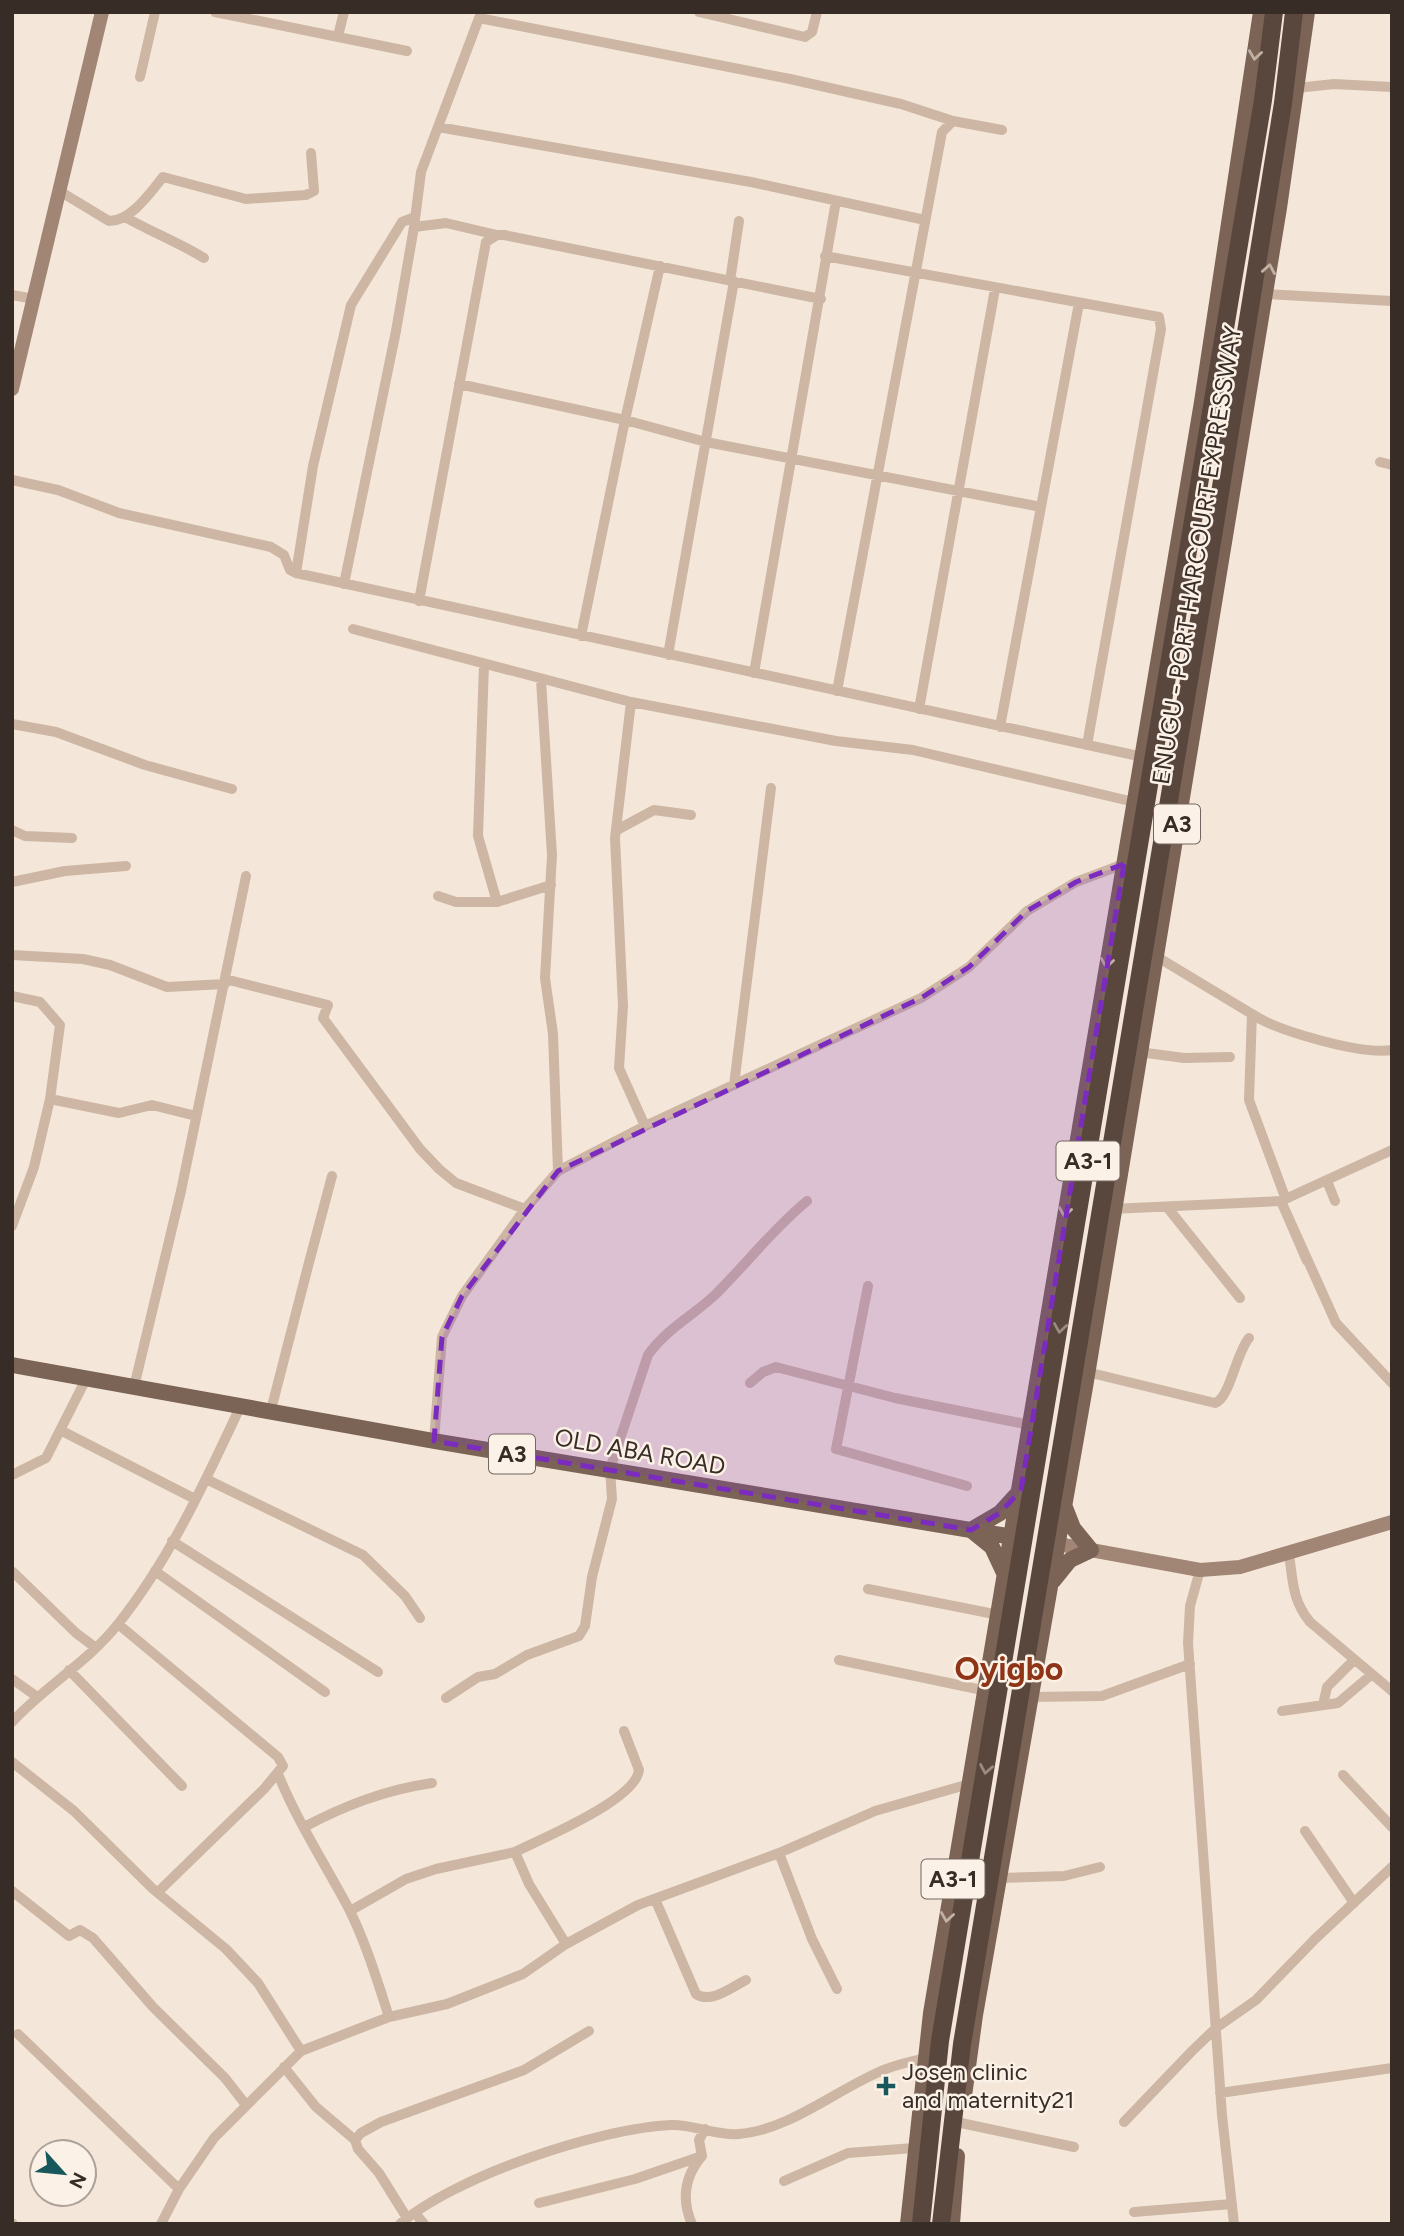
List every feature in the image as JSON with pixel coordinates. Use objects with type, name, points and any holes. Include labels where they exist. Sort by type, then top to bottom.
[{"type":"highway","name":"ENUGU - PORT HARCOURT EXPRESSWAY","points":[[921,2224],[947,1956],[1193,520],[1256,99],[1274,12]]},
{"type":"highway","name":"ENUGU - PORT HARCOURT EXPRESSWAY","points":[[941,2224],[964,2032],[1214,524],[1292,98],[1294,12]]},
{"type":"highway","points":[[1193,520],[1214,524]]},
{"type":"main road","name":"ENUGU - PORT HARCOURT EXPRESSWAY","points":[[908,2224],[925,2058],[947,1956],[968,1784],[987,1691],[1134,802],[1256,99],[1261,12]]},
{"type":"main road","name":"ENUGU - PORT HARCOURT EXPRESSWAY","points":[[952,2224],[961,2123],[975,2015],[1087,1372],[1265,294],[1292,98],[1307,12]]},
{"type":"main road","name":"OLD ABA ROAD","points":[[12,1365],[433,1441],[1013,1536]]},
{"type":"main road","points":[[1006,1577],[992,1548],[971,1530],[1000,1513],[1021,1489]]},
{"type":"main road","points":[[1051,1585],[1070,1560],[1091,1550],[1073,1528],[1064,1506]]},
{"type":"street","points":[[12,389],[102,12]]},
{"type":"street","points":[[140,77],[155,12]]},
{"type":"street","points":[[215,12],[408,51]]},
{"type":"street","points":[[338,36],[344,12]]},
{"type":"street","points":[[699,12],[804,37],[812,32],[817,12]]},
{"type":"street","points":[[344,584],[396,331],[421,172],[480,18],[790,79],[901,104],[953,121],[1002,130]]},
{"type":"street","points":[[1292,98],[1334,85],[1392,87]]},
{"type":"street","points":[[836,691],[943,132],[953,121]]},
{"type":"street","points":[[438,127],[751,182],[925,220]]},
{"type":"street","points":[[61,192],[109,221],[125,217],[163,177],[246,199],[306,195],[314,191],[311,153]]},
{"type":"street","points":[[754,673],[836,201]]},
{"type":"street","points":[[125,217],[156,234],[176,240],[204,258]]},
{"type":"street","points":[[668,654],[706,442],[739,220]]},
{"type":"street","points":[[296,573],[313,466],[351,305],[402,222],[446,223],[821,299]]},
{"type":"street","points":[[419,601],[486,242],[497,235]]},
{"type":"street","points":[[825,257],[1159,317],[1161,329],[1087,745]]},
{"type":"street","points":[[581,636],[660,266]]},
{"type":"street","points":[[919,709],[995,289]]},
{"type":"street","points":[[1265,294],[1392,302]]},
{"type":"street","points":[[12,295],[34,299]]},
{"type":"street","points":[[1000,727],[1079,303]]},
{"type":"street","points":[[459,384],[625,420],[706,442],[1041,507]]},
{"type":"street","points":[[1380,462],[1392,466]]},
{"type":"street","points":[[12,480],[58,490],[119,513],[271,547],[284,555],[290,570],[296,573],[1143,757]]},
{"type":"street","points":[[353,629],[631,702],[836,741],[913,750],[1134,802]]},
{"type":"street","points":[[484,665],[478,836],[497,902]]},
{"type":"street","points":[[541,680],[552,834],[545,978],[553,1034],[558,1171]]},
{"type":"street","points":[[631,702],[617,830],[623,1006],[619,1068],[645,1126]]},
{"type":"street","points":[[12,724],[56,732],[145,765],[232,789]]},
{"type":"street","points":[[734,1085],[771,788]]},
{"type":"street","points":[[617,830],[654,810],[691,815]]},
{"type":"street","points":[[12,830],[25,836],[72,838]]},
{"type":"street","points":[[433,1441],[442,1336],[462,1296],[525,1209],[558,1171],[645,1126],[921,998],[969,967],[1027,911],[1076,882],[1124,864]]},
{"type":"street","points":[[12,882],[65,871],[126,866]]},
{"type":"street","points":[[134,1387],[196,1116],[246,876]]},
{"type":"street","points":[[438,896],[456,902],[497,902],[551,885]]},
{"type":"street","points":[[1154,955],[1269,1025],[1293,1035],[1392,1051]]},
{"type":"street","points":[[12,956],[83,959],[110,965],[167,987],[225,982],[328,1005],[323,1018],[419,1149],[456,1183],[525,1209]]},
{"type":"street","points":[[12,996],[40,1002],[60,1025],[50,1099],[34,1167],[12,1226]]},
{"type":"street","points":[[1252,1014],[1249,1100],[1283,1199],[1307,1261],[1336,1323],[1392,1383]]},
{"type":"street","points":[[1139,1052],[1184,1058],[1230,1056]]},
{"type":"street","points":[[50,1099],[119,1113],[152,1105],[196,1116]]},
{"type":"street","points":[[1112,1209],[1167,1208],[1283,1199],[1392,1151]]},
{"type":"street","points":[[271,1410],[290,1324],[318,1237],[332,1176]]},
{"type":"street","points":[[1327,1181],[1335,1201]]},
{"type":"street","points":[[446,1698],[478,1677],[495,1674],[527,1654],[579,1636],[585,1626],[592,1577],[612,1499],[610,1469],[648,1355],[658,1341],[714,1296],[760,1245],[807,1201]]},
{"type":"street","points":[[1167,1208],[1240,1298]]},
{"type":"street","points":[[868,1286],[863,1324],[847,1384],[836,1449],[967,1486]]},
{"type":"street","points":[[1087,1372],[1215,1403],[1224,1396],[1237,1356],[1250,1338]]},
{"type":"street","points":[[750,1383],[763,1372],[776,1367],[895,1398],[1030,1425]]},
{"type":"street","points":[[12,1475],[46,1458],[86,1379]]},
{"type":"street","points":[[12,1722],[36,1696],[96,1648],[118,1625],[172,1541],[206,1479],[241,1405]]},
{"type":"street","points":[[62,1430],[195,1499]]},
{"type":"street","points":[[206,1479],[363,1555],[405,1596],[420,1618]]},
{"type":"street","points":[[1058,1544],[1199,1570],[1240,1567],[1392,1522]]},
{"type":"street","points":[[172,1541],[378,1672]]},
{"type":"street","points":[[1289,1554],[1294,1598],[1300,1609],[1354,1660],[1392,1691]]},
{"type":"street","points":[[1199,1570],[1190,1606],[1190,1664],[1220,2093],[1234,2224]]},
{"type":"street","points":[[155,1571],[325,1692]]},
{"type":"street","points":[[13,1572],[66,1624],[96,1648]]},
{"type":"street","points":[[868,1589],[999,1615]]},
{"type":"street","points":[[118,1625],[278,1758],[283,1766],[158,1892]]},
{"type":"street","points":[[839,1660],[987,1691]]},
{"type":"street","points":[[1323,1705],[1327,1687],[1354,1660]]},
{"type":"street","points":[[1031,1697],[1102,1696],[1190,1664]]},
{"type":"street","points":[[69,1670],[182,1786]]},
{"type":"street","points":[[1282,1711],[1345,1700],[1371,1675]]},
{"type":"street","points":[[12,1679],[36,1696]]},
{"type":"street","points":[[350,1911],[406,1879],[436,1869],[515,1852],[582,1819],[627,1790],[638,1777],[639,1770],[624,1731]]},
{"type":"street","points":[[12,1762],[74,1811],[158,1892],[226,1949],[258,1983],[301,2051]]},
{"type":"street","points":[[278,1774],[350,1911],[389,2017]]},
{"type":"street","points":[[1343,1775],[1392,1827]]},
{"type":"street","points":[[304,1827],[371,1796],[392,1789],[432,1783]]},
{"type":"street","points":[[161,2224],[179,2189],[215,2138],[301,2051],[389,2017],[447,2004],[523,1974],[566,1944],[655,1899],[779,1853],[876,1811],[968,1784]]},
{"type":"street","points":[[1305,1831],[1354,1903]]},
{"type":"street","points":[[515,1852],[529,1884],[566,1944]]},
{"type":"street","points":[[779,1853],[811,1939],[837,1989]]},
{"type":"street","points":[[1000,1878],[1064,1876],[1100,1867]]},
{"type":"street","points":[[1124,2122],[1216,2028],[1256,2000],[1392,1867]]},
{"type":"street","points":[[12,1891],[69,1936],[80,1930],[93,1938],[153,2007],[225,2078],[246,2105]]},
{"type":"street","points":[[655,1899],[696,1994],[702,1998],[712,1997],[747,1980]]},
{"type":"street","points":[[355,2140],[361,2133],[381,2122],[524,2070],[589,2031]]},
{"type":"street","points":[[18,2034],[179,2189]]},
{"type":"street","points":[[407,2218],[525,2159],[640,2128],[673,2125],[738,2134],[774,2125],[881,2071],[925,2058]]},
{"type":"street","points":[[284,2067],[316,2107],[355,2140],[358,2149],[379,2173],[407,2218],[425,2224]]},
{"type":"street","points":[[1220,2093],[1392,2068]]},
{"type":"street","points":[[961,2123],[1074,2147]]},
{"type":"street","points":[[702,2157],[699,2140],[705,2129]]},
{"type":"street","points":[[784,2181],[848,2153],[914,2148]]},
{"type":"street","points":[[540,2203],[635,2179],[702,2157]]},
{"type":"street","points":[[692,2224],[688,2214],[686,2181],[691,2169],[702,2157]]},
{"type":"street","points":[[1134,2212],[1232,2204]]},
{"type":"highlighted area","points":[[1124,864],[1021,1490],[1000,1513],[971,1530],[434,1441],[442,1337],[462,1296],[558,1171],[921,998],[969,967],[1027,911],[1076,882]]},
{"type":"place","name":"Josen clinic and maternity21","points":[[886,2086]]},
{"type":"district","name":"Oyigbo","points":[[1009,1669]]}]
